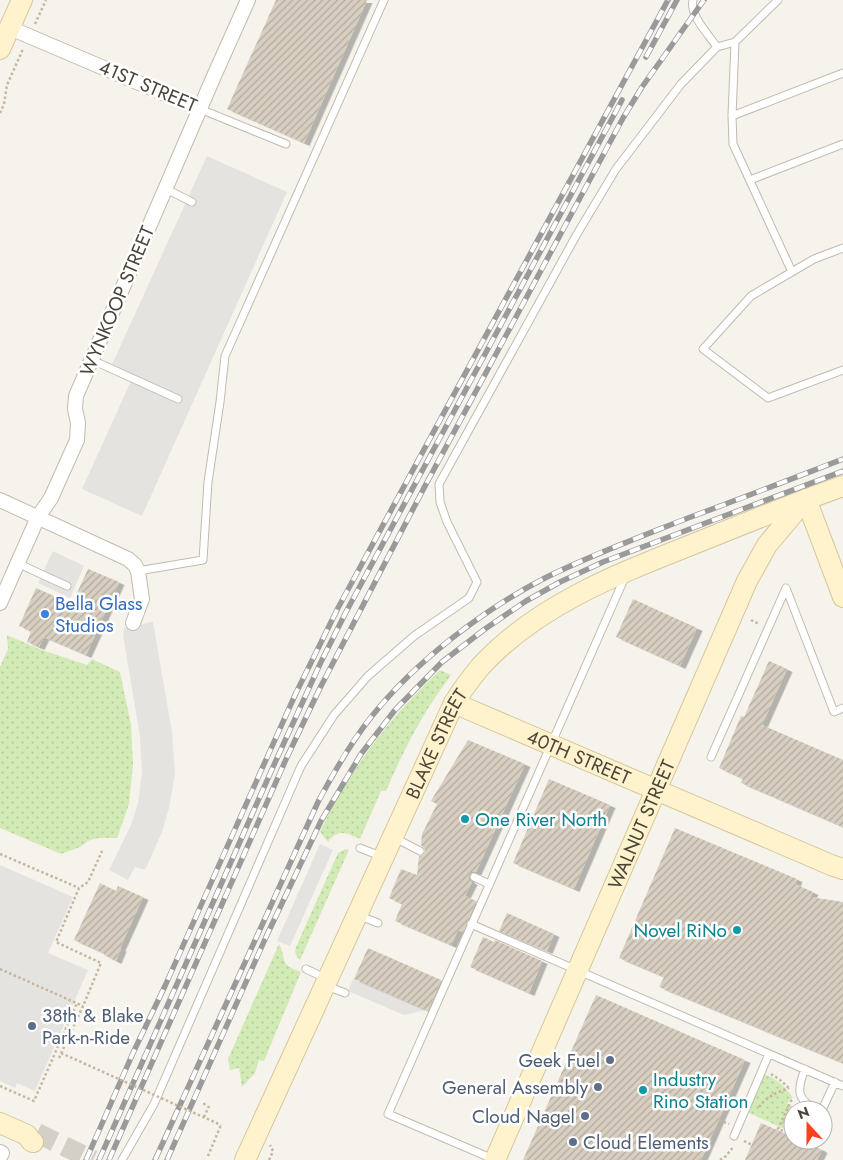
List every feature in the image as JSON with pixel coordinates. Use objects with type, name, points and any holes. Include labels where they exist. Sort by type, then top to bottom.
[{"type":"street","points":[[0,49],[7,27],[22,0]]},
{"type":"street","name":"WYNKOOP STREET","points":[[0,602],[38,517],[51,498],[77,440],[76,396],[248,0]]},
{"type":"street","name":"41ST STREET","points":[[7,27],[200,109]]},
{"type":"street","name":"BLAKE STREET","points":[[245,1160],[454,703],[466,684],[482,666],[522,630],[558,606],[628,570],[843,486]]},
{"type":"street","points":[[806,499],[843,597]]},
{"type":"street","name":"WALNUT STREET","points":[[495,1160],[748,581],[767,545],[806,499]]},
{"type":"street","points":[[0,500],[130,561],[138,571],[142,599],[133,623]]},
{"type":"street","name":"40TH STREET","points":[[454,703],[843,869]]},
{"type":"street","points":[[0,1123],[32,1137]]},
{"type":"street","points":[[0,1152],[2,1153],[0,1157]]},
{"type":"lane","points":[[138,571],[203,560],[208,482],[220,402],[224,356],[384,0]]},
{"type":"lane","points":[[693,0],[694,14],[717,47]]},
{"type":"lane","points":[[122,1160],[154,1104],[301,766],[334,715],[368,676],[414,636],[469,598],[477,582],[447,522],[440,502],[439,484],[577,234],[616,169],[681,84],[717,47],[735,42],[778,0]]},
{"type":"lane","points":[[735,42],[732,116],[734,144],[792,272]]},
{"type":"lane","points":[[732,116],[843,73]]},
{"type":"lane","name":"41ST STREET","points":[[200,109],[286,144]]},
{"type":"lane","points":[[750,180],[843,144]]},
{"type":"lane","points":[[166,189],[192,202]]},
{"type":"lane","points":[[843,248],[814,260],[751,296],[703,349],[768,398],[843,370]]},
{"type":"lane","points":[[92,360],[178,399]]},
{"type":"lane","points":[[17,563],[67,586]]},
{"type":"lane","points":[[495,1160],[388,1114],[628,570]]},
{"type":"lane","points":[[711,757],[786,588],[834,712],[843,708]]},
{"type":"lane","points":[[392,837],[420,851]]},
{"type":"lane","points":[[360,848],[383,858]]},
{"type":"lane","points":[[474,877],[489,884]]},
{"type":"lane","points":[[357,915],[378,924]]},
{"type":"lane","points":[[472,924],[843,1086]]},
{"type":"lane","points":[[306,969],[345,993]]},
{"type":"lane","points":[[734,1136],[768,1054]]},
{"type":"lane","points":[[803,1100],[800,1090],[801,1079],[805,1069]]},
{"type":"lane","points":[[826,1100],[835,1082]]},
{"type":"path","points":[[37,20],[46,0]]},
{"type":"path","points":[[0,113],[4,104],[7,85],[21,54]]},
{"type":"path","points":[[56,1056],[62,1053],[101,963],[56,942],[79,888],[88,882],[102,852]]},
{"type":"path","points":[[0,854],[79,888]]},
{"type":"path","points":[[0,969],[83,1006]]},
{"type":"path","points":[[0,1086],[34,1101],[56,1056],[77,1003]]},
{"type":"path","points":[[62,1053],[221,1125],[208,1156]]},
{"type":"path","points":[[762,1069],[779,1079],[789,1088],[795,1095],[795,1099],[791,1100]]},
{"type":"path","points":[[757,1109],[770,1096],[789,1088]]},
{"type":"path","points":[[204,1117],[206,1105]]},
{"type":"path","points":[[783,1117],[778,1128],[783,1130]]},
{"type":"path","points":[[720,1160],[731,1151],[736,1143],[734,1136]]},
{"type":"path","points":[[269,1144],[273,1151],[269,1160]]},
{"type":"green space","points":[[7,635],[39,649],[87,665],[92,659],[120,672],[131,725],[133,764],[129,804],[117,838],[90,840],[80,847],[61,854],[0,828],[0,667],[8,649]]},
{"type":"green space","points":[[440,670],[451,675],[416,730],[386,791],[381,791],[360,839],[339,833],[328,842],[320,832],[331,809],[357,766],[388,725]]},
{"type":"green space","points":[[345,849],[349,850],[300,960],[295,951],[296,947],[338,853]]},
{"type":"green space","points":[[279,944],[286,964],[301,972],[264,1061],[259,1060],[255,1073],[242,1087],[239,1068],[230,1070],[228,1059]]},
{"type":"green space","points":[[764,1074],[777,1081],[793,1098],[783,1100],[783,1128],[747,1112]]},
{"type":"shaded area","points":[[207,156],[287,192],[142,516],[82,489],[131,381],[109,371]]},
{"type":"shaded area","points":[[53,551],[84,566],[70,598],[38,583]]},
{"type":"shaded area","points":[[153,622],[172,732],[175,774],[169,808],[162,832],[145,870],[135,867],[128,880],[109,870],[131,825],[138,803],[142,772],[140,737],[123,635],[124,628]]},
{"type":"shaded area","points":[[320,844],[333,850],[290,946],[277,941]]},
{"type":"shaded area","name":"38th & Blake Park-n-Ride","points":[[0,865],[73,897],[48,953],[88,970],[35,1091],[17,1083],[15,1088],[0,1081]]},
{"type":"shaded area","points":[[353,979],[426,1010],[404,1015],[348,991]]},
{"type":"building","points":[[276,0],[367,0],[304,143],[227,109]]},
{"type":"building","points":[[88,569],[119,582],[86,655],[44,637],[39,647],[27,642],[31,631],[19,626],[36,588],[72,604]]},
{"type":"building","points":[[633,599],[697,628],[680,666],[616,637]]},
{"type":"building","points":[[769,661],[787,669],[762,725],[843,760],[843,827],[741,783],[743,779],[719,768],[741,716],[744,717]]},
{"type":"building","name":"One River North","points":[[468,740],[525,764],[476,872],[471,872],[469,875],[469,880],[472,882],[465,896],[476,901],[463,932],[458,930],[451,945],[395,921],[402,904],[389,898],[401,869],[417,875],[419,856],[423,855],[425,851],[421,845],[422,834],[437,804],[431,801]]},
{"type":"building","points":[[549,779],[610,805],[574,889],[513,863]]},
{"type":"building","name":"Novel RiNo","points":[[675,828],[797,879],[795,884],[813,892],[810,897],[843,902],[843,1063],[659,987],[664,977],[619,958]]},
{"type":"building","points":[[100,883],[116,891],[118,886],[143,897],[116,961],[74,940]]},
{"type":"building","points":[[507,913],[554,934],[547,951],[499,931]]},
{"type":"building","points":[[483,937],[494,942],[495,940],[542,961],[529,993],[470,967]]},
{"type":"building","points":[[368,948],[441,980],[428,1011],[354,979]]},
{"type":"building","name":"Industry Rino Station","points":[[596,995],[745,1060],[701,1160],[523,1160]]},
{"type":"building","points":[[761,1123],[783,1133],[783,1150],[822,1150],[817,1160],[745,1160]]},
{"type":"tunnel","points":[[37,1133],[93,1160]]},
{"type":"railway","points":[[86,1160],[296,693],[338,608],[668,0]]},
{"type":"railway","points":[[646,57],[677,0]]},
{"type":"railway","points":[[109,1160],[287,757],[321,686],[425,486],[623,118],[642,87],[704,0]]},
{"type":"railway","points":[[99,1160],[320,664],[346,612],[622,100]]},
{"type":"railway","points":[[155,1160],[318,802],[364,726],[409,676],[452,638],[475,621],[498,605],[545,578],[634,539],[843,459]]},
{"type":"railway","points":[[167,1160],[266,937],[321,821],[361,754],[395,710],[442,662],[526,601],[560,582],[603,562],[843,471]]},
{"type":"place","name":"Bella Glass Studios","points":[[45,614]]},
{"type":"place","name":"One River North","points":[[465,819]]},
{"type":"place","name":"Novel RiNo","points":[[737,930]]},
{"type":"place","name":"38th & Blake Park-n-Ride","points":[[32,1026]]},
{"type":"place","name":"Geek Fuel","points":[[610,1060]]},
{"type":"place","name":"General Assembly","points":[[598,1087]]},
{"type":"place","name":"Industry Rino Station","points":[[643,1090]]},
{"type":"place","name":"Cloud Nagel","points":[[585,1116]]},
{"type":"place","name":"Cloud Elements","points":[[573,1142]]}]
